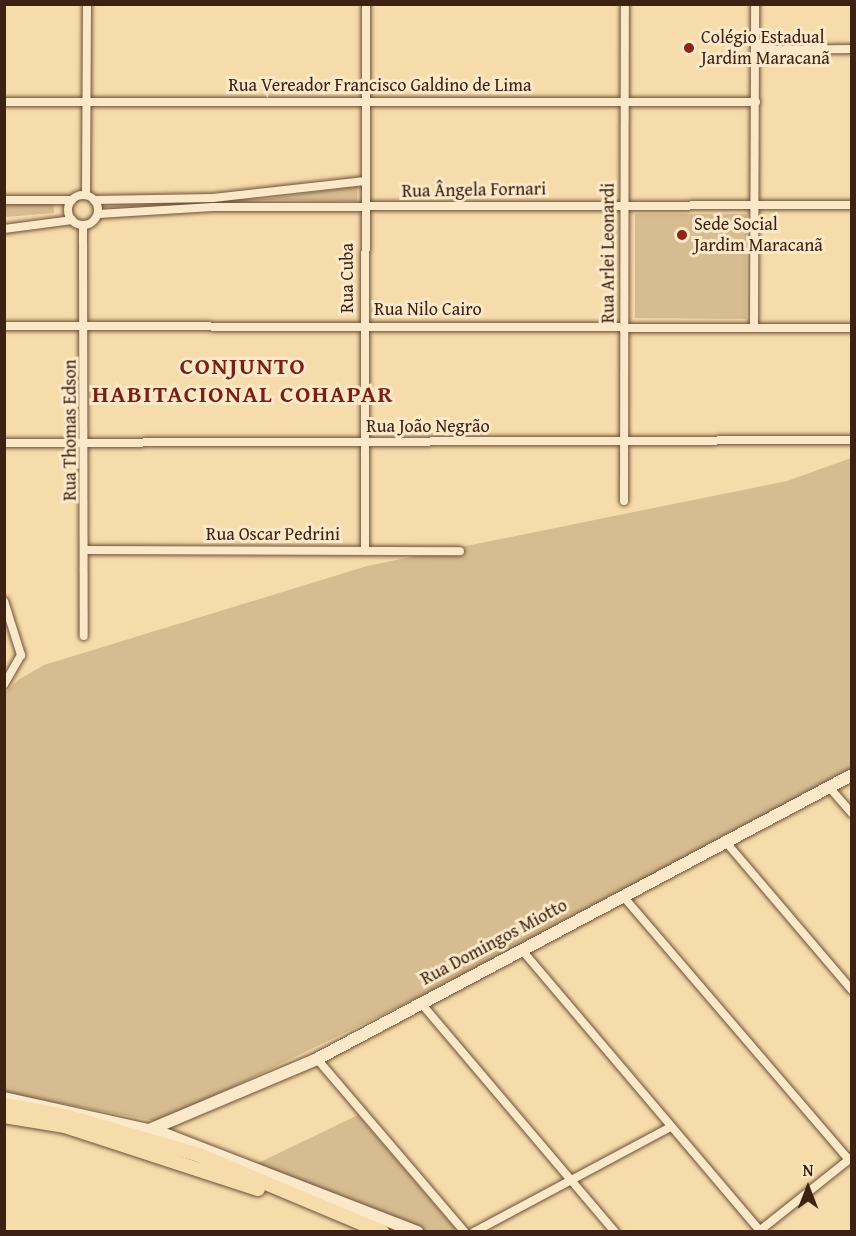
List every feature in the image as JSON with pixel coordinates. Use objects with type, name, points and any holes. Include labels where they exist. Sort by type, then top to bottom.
[{"type":"main road","points":[[4,1105],[149,1130]]},
{"type":"main road","points":[[4,1116],[65,1126],[197,1164],[360,1232]]},
{"type":"main road","points":[[65,1116],[199,1155],[382,1232]]},
{"type":"street","points":[[86,195],[87,4]]},
{"type":"street","name":"Rua Cuba","points":[[365,551],[363,325],[366,4]]},
{"type":"street","name":"Rua Arlei Leonardi","points":[[624,501],[625,4]]},
{"type":"street","points":[[754,328],[755,4]]},
{"type":"street","points":[[755,50],[852,49]]},
{"type":"street","name":"Rua Vereador Francisco Galdino de Lima","points":[[4,102],[756,102]]},
{"type":"street","name":"Rua Ângela Fornari","points":[[98,214],[213,203],[365,181]]},
{"type":"street","points":[[4,200],[72,200],[86,195]]},
{"type":"street","points":[[4,229],[72,220],[82,225],[98,214],[94,200],[86,195]]},
{"type":"street","points":[[72,200],[72,220]]},
{"type":"street","name":"Rua Ângela Fornari","points":[[94,200],[364,208],[852,205]]},
{"type":"street","name":"Rua Thomas Edson","points":[[82,225],[86,326],[87,550],[84,636]]},
{"type":"street","name":"Rua Nilo Cairo","points":[[4,326],[625,325],[852,328]]},
{"type":"street","name":"Rua João Negrão","points":[[4,443],[852,440]]},
{"type":"street","name":"Rua Oscar Pedrini","points":[[87,550],[460,551]]},
{"type":"street","points":[[4,601],[21,655],[4,684]]},
{"type":"street","name":"Rua Domingos Miotto","points":[[149,1130],[317,1059],[420,1002],[852,775]]},
{"type":"street","points":[[829,787],[852,813]]},
{"type":"street","points":[[725,841],[852,990]]},
{"type":"street","points":[[521,949],[758,1231],[850,1159],[622,895]]},
{"type":"street","points":[[420,1002],[615,1232]]},
{"type":"street","points":[[317,1059],[465,1232]]},
{"type":"street","points":[[4,1098],[149,1130],[417,1232]]},
{"type":"street","points":[[474,1232],[574,1181],[671,1127]]},
{"type":"shaded area","points":[[357,186],[357,201],[258,200]]},
{"type":"shaded area","points":[[4,201],[53,201],[54,213],[5,217]]},
{"type":"shaded area","name":"Sede Social Jardim Maracanã","points":[[635,214],[747,214],[746,319],[635,318]]},
{"type":"shaded area","points":[[851,458],[851,774],[520,948],[169,1118],[155,1121],[5,1093],[4,694],[18,680],[44,665],[367,566],[787,481]]},
{"type":"shaded area","points":[[358,1115],[457,1231],[423,1231],[254,1165]]},
{"type":"place","name":"Colégio Estadual Jardim Maracanã","points":[[689,48]]},
{"type":"place","name":"Sede Social Jardim Maracanã","points":[[682,235]]},
{"type":"district","name":"CONJUNTO HABITACIONAL COHAPAR","points":[[243,380]]}]
